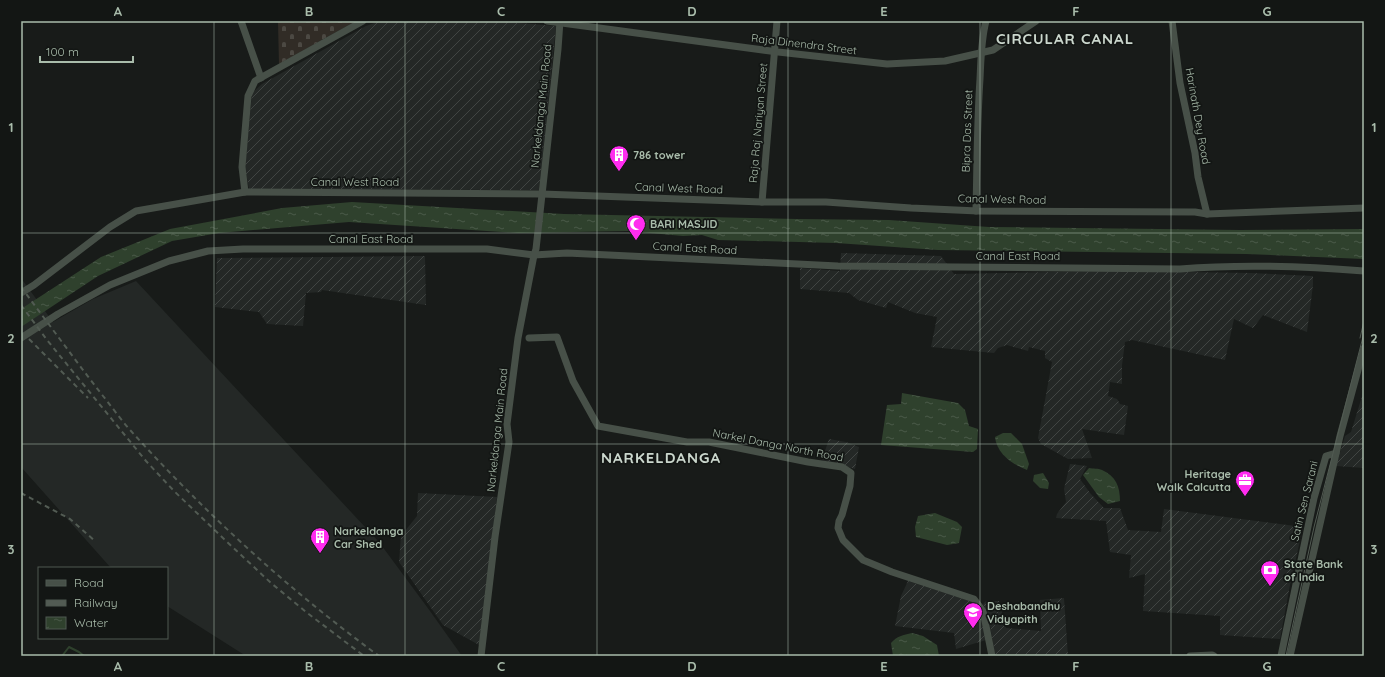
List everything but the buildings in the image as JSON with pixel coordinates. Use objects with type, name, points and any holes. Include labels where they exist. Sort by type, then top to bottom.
[{"type":"main road","points":[[241,21],[261,78]]},
{"type":"main road","points":[[245,192],[242,167],[248,96],[255,81],[363,21]]},
{"type":"main road","name":"Raja Dinendra Street","points":[[547,21],[775,52],[887,64],[945,61],[993,50],[1036,21]]},
{"type":"main road","name":"Raja Raj Nariyan Street","points":[[762,202],[777,21]]},
{"type":"main road","name":"Bipra Das Street","points":[[976,211],[977,120],[986,21]]},
{"type":"main road","name":"Harinath Dey Road","points":[[1172,21],[1180,83],[1195,153],[1198,177],[1207,214]]},
{"type":"main road","name":"Narkeldanga Main Road","points":[[481,656],[495,537],[509,442],[507,424],[518,338],[535,252],[560,22]]},
{"type":"main road","name":"Canal West Road","points":[[21,293],[34,285],[110,227],[136,211],[245,192],[542,194],[762,202],[826,202],[976,211],[1195,212],[1207,214],[1364,208]]},
{"type":"main road","name":"Canal East Road","points":[[21,338],[58,314],[110,285],[169,261],[208,251],[243,249],[487,250],[838,266],[1180,269],[1211,266],[1278,266],[1364,271]]},
{"type":"main road","name":"Narkel Danga North Road","points":[[529,338],[557,337],[573,381],[598,426],[687,442],[709,442],[808,462],[842,467],[851,473],[850,486],[838,528],[843,540],[863,560],[892,572],[974,599],[983,611],[992,656]]},
{"type":"main road","name":"Satin Sen Sarani","points":[[1290,656],[1336,453],[1364,348]]},
{"type":"main road","name":"Satin Sen Sarani","points":[[1280,656],[1316,491],[1326,456],[1336,453]]},
{"type":"main road","points":[[1190,656],[1214,656]]},
{"type":"shaded area","points":[[380,21],[496,21],[556,26],[539,190],[249,189],[245,168],[252,93],[262,84],[366,26]]},
{"type":"shaded area","points":[[841,253],[941,256],[954,274],[1111,271],[1251,273],[1313,276],[1313,285],[1307,332],[1263,315],[1253,328],[1234,319],[1225,360],[1132,340],[1125,342],[1122,365],[1122,384],[1110,382],[1108,396],[1117,399],[1120,404],[1128,406],[1124,435],[1082,429],[1092,458],[1068,459],[1041,444],[1038,438],[1052,362],[1045,358],[1045,351],[1029,347],[1028,351],[1007,345],[998,348],[994,353],[931,347],[937,317],[915,313],[888,302],[886,308],[858,300],[849,293],[800,289],[800,268],[840,271]]},
{"type":"shaded area","points":[[425,256],[426,305],[322,290],[321,292],[306,293],[303,326],[267,324],[259,312],[215,307],[217,258]]},
{"type":"shaded area","points":[[21,278],[53,322],[93,299],[136,281],[379,542],[462,656],[246,656],[168,607],[168,567],[110,567],[21,467]]},
{"type":"shaded area","points":[[1364,390],[1364,468],[1336,466],[1345,436],[1351,432]]},
{"type":"shaded area","points":[[829,439],[846,442],[859,447],[855,469],[822,460]]},
{"type":"shaded area","points":[[1070,464],[1087,466],[1080,479],[1090,493],[1104,508],[1120,508],[1128,530],[1161,532],[1164,509],[1303,527],[1280,639],[1220,635],[1220,616],[1143,611],[1145,574],[1129,578],[1131,555],[1110,552],[1106,521],[1056,518],[1057,514],[1066,502],[1064,489]]},
{"type":"shaded area","points":[[418,493],[497,497],[479,645],[443,625],[399,562],[401,536],[417,516]]},
{"type":"shaded area","points":[[908,581],[973,602],[980,610],[986,640],[956,649],[954,633],[895,626],[901,596]]},
{"type":"shaded area","points":[[1064,598],[1068,656],[995,656],[988,613],[983,604],[986,601],[999,601],[1006,628],[1041,631],[1040,600]]},
{"type":"green space","points":[[278,21],[356,21],[279,64]]},
{"type":"water","points":[[352,202],[564,214],[889,220],[989,227],[1240,230],[1364,229],[1364,259],[1246,254],[938,250],[836,243],[718,240],[702,235],[683,236],[628,231],[518,233],[349,222],[219,233],[172,241],[98,276],[21,327],[21,309],[101,257],[170,229],[282,208]]},
{"type":"water","points":[[902,393],[958,403],[965,410],[969,426],[978,429],[977,449],[973,452],[881,445],[887,405],[901,404]]},
{"type":"water","points":[[1003,433],[1011,433],[1022,444],[1029,464],[1027,470],[1016,465],[1002,453],[996,443],[995,437]]},
{"type":"water","points":[[1089,468],[1100,469],[1111,475],[1118,487],[1120,501],[1108,504],[1099,497],[1083,475]]},
{"type":"water","points":[[1043,473],[1049,483],[1048,489],[1040,488],[1033,481],[1034,475]]},
{"type":"water","points":[[935,513],[957,522],[962,527],[959,543],[947,545],[916,537],[915,527],[918,516]]},
{"type":"water","points":[[912,633],[923,636],[937,645],[939,656],[893,656],[891,643],[898,637]]},
{"type":"waterway","points":[[62,656],[69,647],[84,656]]},
{"type":"tram line","points":[[1360,338],[1364,321]]},
{"type":"tram line","points":[[1286,656],[1314,527],[1364,333]]},
{"type":"railway","points":[[21,287],[120,418],[159,462],[249,550],[313,605],[379,656]]},
{"type":"railway","points":[[21,305],[47,340],[146,461],[174,491],[271,583],[306,612],[364,656]]},
{"type":"railway","points":[[29,339],[88,398]]},
{"type":"railway","points":[[21,493],[70,519],[95,541]]},
{"type":"place","name":"786 tower","points":[[619,172]]},
{"type":"place","name":"BARI MASJID","points":[[636,241]]},
{"type":"place","name":"Heritage Walk Calcutta","points":[[1245,497]]},
{"type":"place","name":"Narkeldanga Car Shed","points":[[320,554]]},
{"type":"place","name":"State Bank of India","points":[[1270,587]]},
{"type":"place","name":"Deshabandhu Vidyapith","points":[[973,629]]},
{"type":"district","name":"CIRCULAR CANAL","points":[[1065,39]]},
{"type":"district","name":"NARKELDANGA","points":[[661,458]]}]
